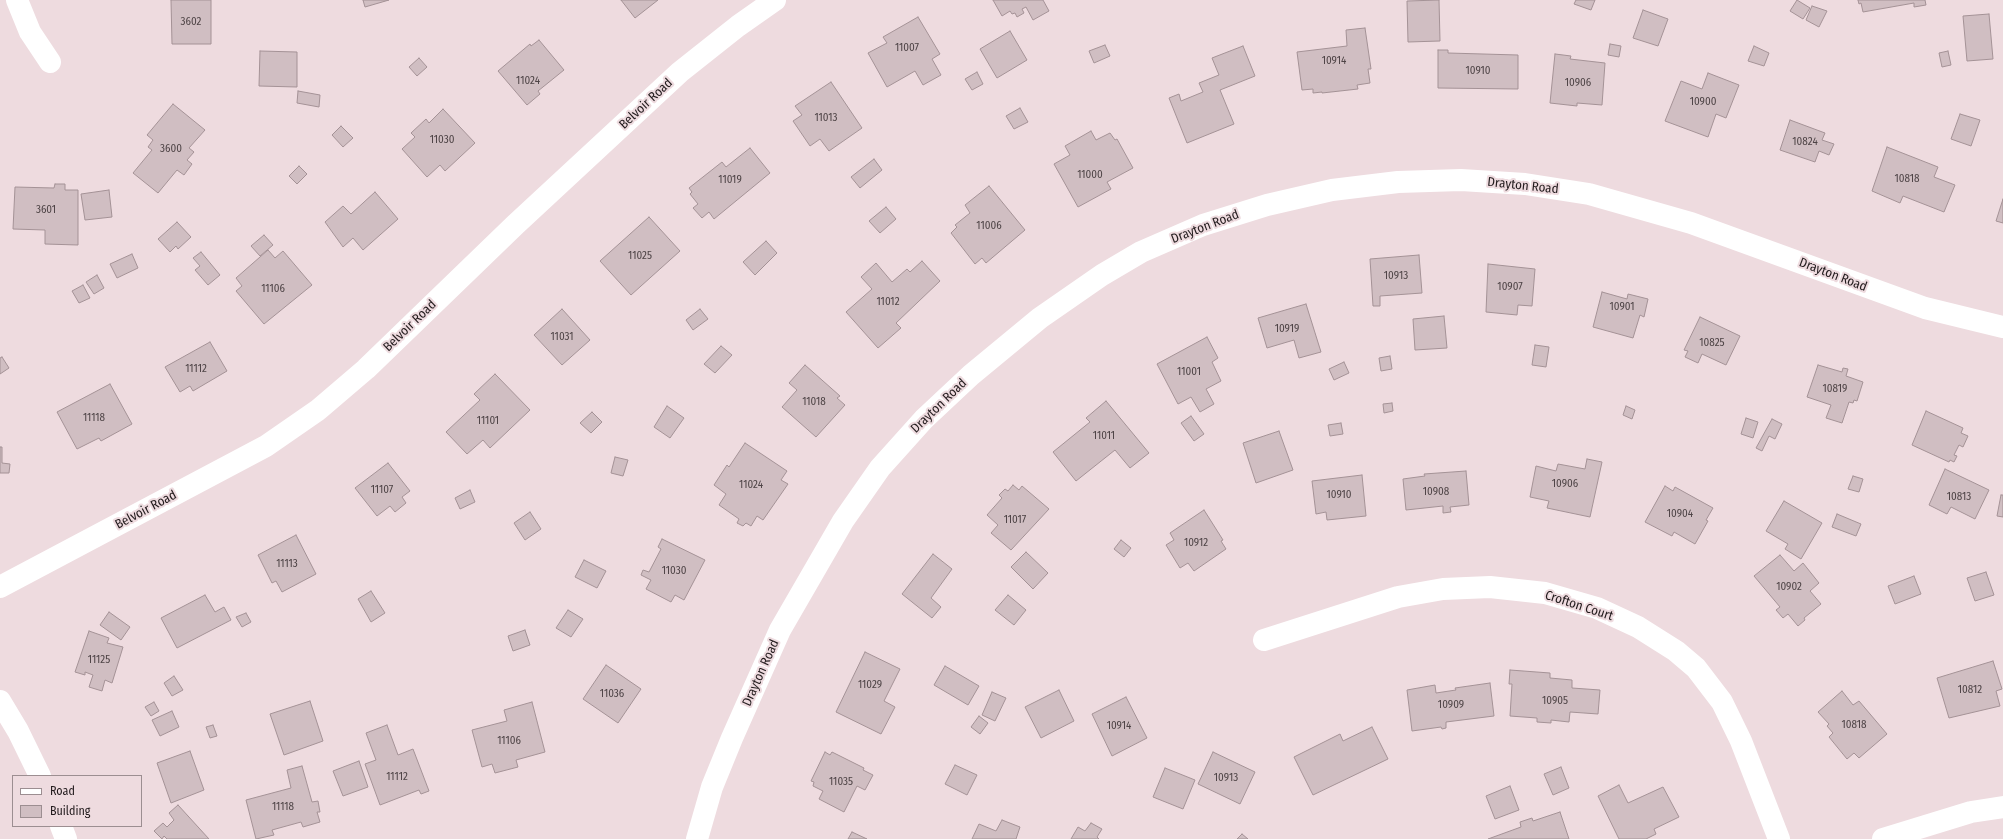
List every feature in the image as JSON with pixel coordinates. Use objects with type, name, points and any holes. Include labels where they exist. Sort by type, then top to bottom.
[{"type":"street","points":[[17,0],[30,32],[50,62]]},
{"type":"street","name":"Belvoir Road","points":[[0,587],[266,446],[318,410],[366,369],[514,225],[680,72],[738,26],[775,0]]},
{"type":"street","name":"Drayton Road","points":[[697,839],[712,787],[780,630],[842,521],[880,468],[924,419],[971,375],[1040,318],[1102,275],[1141,252],[1203,226],[1267,205],[1332,190],[1398,182],[1461,180],[1525,184],[1589,194],[1691,223],[1911,303],[2003,327]]},
{"type":"street","name":"Crofton Court","points":[[1264,640],[1398,597],[1443,589],[1490,587],[1545,593],[1597,608],[1638,627],[1676,651],[1696,668],[1722,702],[1741,741],[1779,839]]},
{"type":"street","points":[[0,701],[18,731],[40,775]]},
{"type":"street","points":[[1883,839],[1971,812],[2003,807]]},
{"type":"street","points":[[61,827],[66,839]]},
{"type":"building","points":[[171,0],[211,0],[211,44],[172,44]]},
{"type":"building","points":[[363,0],[389,0],[365,7]]},
{"type":"building","points":[[621,0],[658,0],[635,18]]},
{"type":"building","points":[[993,0],[1043,0],[1049,11],[1033,20],[1026,7],[1022,9],[1024,13],[1017,17],[1015,13],[1012,14],[1010,11],[1002,16]]},
{"type":"building","points":[[1439,0],[1440,41],[1408,42],[1407,1]]},
{"type":"building","points":[[1576,0],[1595,0],[1591,10],[1574,4]]},
{"type":"building","points":[[1797,0],[1810,8],[1803,19],[1790,11]]},
{"type":"building","points":[[1858,0],[1925,0],[1926,5],[1914,7],[1914,3],[1863,12],[1861,3],[1859,4]]},
{"type":"building","points":[[1812,6],[1827,11],[1819,27],[1806,20]]},
{"type":"building","points":[[1643,10],[1668,19],[1658,46],[1633,38]]},
{"type":"building","points":[[1989,14],[1993,59],[1967,61],[1963,16]]},
{"type":"building","points":[[918,17],[940,54],[932,59],[941,75],[923,85],[915,71],[887,87],[868,53],[887,43],[883,37]]},
{"type":"building","points":[[1365,28],[1371,69],[1368,69],[1370,83],[1357,85],[1358,89],[1322,93],[1313,93],[1313,89],[1302,90],[1297,52],[1347,46],[1346,30]]},
{"type":"building","points":[[1010,31],[1027,60],[997,78],[980,49]]},
{"type":"building","points":[[539,40],[564,70],[538,91],[540,94],[527,105],[498,71],[530,44],[531,46]]},
{"type":"building","points":[[1610,44],[1621,46],[1619,57],[1608,55]]},
{"type":"building","points":[[1105,45],[1110,56],[1094,63],[1089,51]]},
{"type":"building","points":[[1243,46],[1255,76],[1220,90],[1234,124],[1187,143],[1169,98],[1179,94],[1181,101],[1203,92],[1199,83],[1219,75],[1212,58]]},
{"type":"building","points":[[1754,46],[1769,53],[1764,66],[1748,61]]},
{"type":"building","points":[[1438,50],[1448,50],[1448,53],[1518,55],[1518,89],[1438,88]]},
{"type":"building","points":[[260,51],[297,52],[297,87],[259,86]]},
{"type":"building","points":[[1948,51],[1951,65],[1942,67],[1939,53]]},
{"type":"building","points":[[1555,54],[1571,56],[1570,59],[1605,63],[1602,105],[1577,103],[1577,106],[1550,103]]},
{"type":"building","points":[[419,58],[427,67],[417,76],[409,67]]},
{"type":"building","points":[[977,72],[983,84],[972,90],[965,79]]},
{"type":"building","points":[[1708,73],[1739,85],[1726,118],[1716,114],[1708,137],[1665,121],[1681,81],[1702,89]]},
{"type":"building","points":[[831,82],[862,128],[829,151],[820,139],[810,146],[793,121],[802,115],[795,106]]},
{"type":"building","points":[[298,91],[320,95],[319,107],[297,103]]},
{"type":"building","points":[[173,104],[205,130],[189,148],[194,152],[187,160],[192,164],[184,175],[177,170],[158,193],[133,173],[152,150],[148,147],[153,140],[147,135]]},
{"type":"building","points":[[1020,108],[1028,122],[1014,129],[1006,116]]},
{"type":"building","points":[[443,109],[475,143],[445,171],[440,165],[427,177],[402,149],[415,137],[411,133],[426,119],[429,123]]},
{"type":"building","points":[[1960,114],[1980,120],[1971,146],[1951,139]]},
{"type":"building","points":[[1790,120],[1825,133],[1822,140],[1834,144],[1829,155],[1819,151],[1815,162],[1780,150]]},
{"type":"building","points":[[341,126],[353,138],[343,147],[332,135]]},
{"type":"building","points":[[1091,131],[1096,140],[1110,133],[1115,140],[1117,139],[1133,168],[1107,182],[1111,189],[1078,207],[1054,164],[1070,155],[1065,146]]},
{"type":"building","points":[[1887,147],[1938,167],[1934,177],[1955,185],[1944,212],[1903,196],[1900,203],[1872,191]]},
{"type":"building","points":[[750,148],[770,173],[714,219],[709,212],[702,218],[693,208],[698,204],[690,194],[692,192],[689,188],[722,162],[726,167]]},
{"type":"building","points":[[874,159],[882,170],[860,188],[851,177]]},
{"type":"building","points":[[299,166],[307,174],[297,184],[289,176]]},
{"type":"building","points":[[55,184],[65,184],[65,190],[78,190],[78,245],[45,244],[45,230],[13,229],[15,187],[54,188]]},
{"type":"building","points":[[989,186],[1025,230],[986,263],[982,258],[975,264],[951,233],[957,227],[955,225],[970,213],[965,205]]},
{"type":"building","points":[[109,190],[112,217],[85,220],[81,194]]},
{"type":"building","points":[[375,192],[398,219],[363,250],[353,238],[343,247],[325,222],[343,206],[351,214]]},
{"type":"building","points":[[2003,199],[2003,223],[1996,221]]},
{"type":"building","points":[[886,207],[896,219],[880,233],[869,221]]},
{"type":"building","points":[[649,217],[680,251],[631,295],[600,261]]},
{"type":"building","points":[[177,222],[191,237],[178,249],[176,246],[170,252],[158,239]]},
{"type":"building","points":[[264,235],[273,245],[260,256],[251,246]]},
{"type":"building","points":[[766,241],[777,253],[755,275],[743,262]]},
{"type":"building","points":[[268,250],[275,258],[283,251],[312,285],[264,324],[236,291],[242,286],[236,278]]},
{"type":"building","points":[[201,252],[220,275],[208,285],[195,270],[200,266],[193,258]]},
{"type":"building","points":[[132,254],[138,268],[117,278],[110,264]]},
{"type":"building","points":[[1419,255],[1422,293],[1380,296],[1380,306],[1373,306],[1370,259]]},
{"type":"building","points":[[922,261],[940,281],[896,323],[901,328],[878,348],[846,312],[872,289],[861,277],[876,263],[892,282],[907,269],[910,272]]},
{"type":"building","points":[[1488,264],[1535,269],[1532,306],[1518,305],[1517,315],[1486,312]]},
{"type":"building","points":[[97,275],[104,288],[94,294],[86,282]]},
{"type":"building","points":[[83,285],[90,298],[79,303],[72,291]]},
{"type":"building","points":[[1602,292],[1627,299],[1628,294],[1648,299],[1644,317],[1640,315],[1633,338],[1593,327]]},
{"type":"building","points":[[1306,304],[1321,352],[1299,358],[1294,340],[1267,348],[1258,318]]},
{"type":"building","points":[[562,309],[590,340],[562,365],[534,335]]},
{"type":"building","points":[[700,309],[708,319],[693,330],[686,320]]},
{"type":"building","points":[[1444,316],[1447,348],[1415,350],[1413,319]]},
{"type":"building","points":[[1700,317],[1740,336],[1726,365],[1702,354],[1698,363],[1685,357],[1688,351],[1684,350]]},
{"type":"building","points":[[1207,337],[1218,358],[1212,362],[1221,381],[1206,389],[1214,404],[1200,412],[1191,397],[1178,404],[1157,364]]},
{"type":"building","points":[[210,342],[227,371],[193,391],[190,386],[180,392],[165,367]]},
{"type":"building","points":[[1535,345],[1549,347],[1546,367],[1532,365]]},
{"type":"building","points":[[721,346],[732,355],[715,373],[704,364]]},
{"type":"building","points":[[1390,356],[1392,369],[1381,371],[1379,358]]},
{"type":"building","points":[[2,357],[9,368],[0,374],[0,358]]},
{"type":"building","points":[[1344,362],[1349,373],[1334,380],[1329,369]]},
{"type":"building","points":[[805,365],[840,396],[837,398],[845,405],[816,437],[782,407],[797,390],[789,383]]},
{"type":"building","points":[[1818,365],[1842,372],[1843,368],[1848,369],[1846,376],[1863,382],[1857,401],[1854,400],[1853,403],[1849,402],[1842,423],[1826,418],[1831,405],[1807,397]]},
{"type":"building","points":[[495,374],[530,410],[490,448],[483,440],[467,454],[446,432],[480,400],[474,394]]},
{"type":"building","points":[[110,384],[132,424],[101,441],[99,438],[77,449],[57,412]]},
{"type":"building","points":[[1106,401],[1149,453],[1130,468],[1115,450],[1076,481],[1053,452],[1090,422],[1086,418]]},
{"type":"building","points":[[1392,403],[1393,411],[1384,413],[1383,404]]},
{"type":"building","points":[[667,406],[684,418],[670,438],[654,427]]},
{"type":"building","points":[[1626,406],[1635,410],[1632,419],[1623,415]]},
{"type":"building","points":[[1926,411],[1963,428],[1961,433],[1968,436],[1963,447],[1959,445],[1954,455],[1957,456],[1954,462],[1950,460],[1949,462],[1912,445]]},
{"type":"building","points":[[592,412],[602,422],[591,433],[580,423]]},
{"type":"building","points":[[1191,416],[1204,434],[1194,441],[1181,423]]},
{"type":"building","points":[[1746,418],[1758,422],[1753,438],[1741,434]]},
{"type":"building","points":[[1772,419],[1782,424],[1775,439],[1769,436],[1762,451],[1756,448]]},
{"type":"building","points":[[1341,423],[1343,434],[1330,436],[1328,425]]},
{"type":"building","points":[[1279,431],[1293,470],[1256,483],[1243,443]]},
{"type":"building","points":[[745,443],[787,471],[781,480],[788,484],[763,520],[757,516],[751,526],[746,523],[743,526],[737,523],[739,519],[719,505],[726,494],[714,485],[727,465],[729,467]]},
{"type":"building","points":[[0,447],[2,447],[2,463],[10,464],[9,473],[0,473]]},
{"type":"building","points":[[615,457],[628,460],[623,476],[611,473]]},
{"type":"building","points":[[1587,459],[1602,462],[1590,517],[1547,508],[1549,501],[1530,497],[1536,466],[1556,471],[1558,464],[1585,469]]},
{"type":"building","points":[[388,463],[410,491],[402,497],[406,503],[395,512],[390,506],[377,516],[355,488]]},
{"type":"building","points":[[1945,469],[1989,490],[1975,519],[1951,507],[1947,514],[1929,505]]},
{"type":"building","points":[[1466,471],[1469,505],[1450,507],[1451,512],[1443,513],[1443,506],[1406,510],[1403,479],[1425,476],[1424,474]]},
{"type":"building","points":[[1362,475],[1366,516],[1327,520],[1326,512],[1316,514],[1312,481]]},
{"type":"building","points":[[1853,476],[1863,479],[1859,492],[1848,489]]},
{"type":"building","points":[[1013,485],[1019,490],[1022,486],[1049,509],[1011,550],[991,533],[998,525],[987,515],[1002,498],[999,495],[1005,489],[1008,491]]},
{"type":"building","points":[[1665,486],[1673,491],[1675,487],[1713,508],[1706,520],[1708,521],[1695,544],[1674,532],[1672,536],[1645,522]]},
{"type":"building","points":[[470,490],[475,502],[460,509],[455,498]]},
{"type":"building","points":[[2001,495],[2003,495],[2003,517],[1997,516]]},
{"type":"building","points":[[1784,501],[1822,523],[1801,559],[1785,549],[1788,544],[1766,531]]},
{"type":"building","points":[[1204,510],[1223,540],[1221,541],[1226,549],[1194,571],[1188,563],[1180,568],[1166,545],[1174,540],[1170,533]]},
{"type":"building","points":[[530,512],[541,529],[525,540],[514,523]]},
{"type":"building","points":[[1837,514],[1861,524],[1856,536],[1832,527]]},
{"type":"building","points":[[296,535],[316,574],[282,592],[276,581],[272,583],[258,555]]},
{"type":"building","points":[[662,539],[705,560],[684,600],[675,595],[671,602],[646,589],[651,580],[641,575],[643,570],[649,572],[661,549],[658,547]]},
{"type":"building","points":[[1121,540],[1131,548],[1124,557],[1114,549]]},
{"type":"building","points":[[1026,552],[1048,573],[1033,589],[1011,567]]},
{"type":"building","points":[[933,554],[952,569],[931,598],[941,607],[932,618],[902,594]]},
{"type":"building","points":[[1780,555],[1794,571],[1803,563],[1819,583],[1810,591],[1821,604],[1804,618],[1805,620],[1798,626],[1788,614],[1783,618],[1776,610],[1780,607],[1754,576]]},
{"type":"building","points":[[584,560],[606,571],[597,588],[575,577]]},
{"type":"building","points":[[1986,572],[1994,595],[1975,601],[1967,578]]},
{"type":"building","points":[[1914,576],[1921,594],[1895,604],[1888,586]]},
{"type":"building","points":[[371,591],[385,613],[371,622],[358,599]]},
{"type":"building","points":[[205,595],[215,612],[224,607],[231,620],[177,648],[161,618]]},
{"type":"building","points":[[1008,595],[1026,610],[1014,625],[995,610]]},
{"type":"building","points":[[568,610],[583,619],[571,637],[556,628]]},
{"type":"building","points":[[109,612],[130,627],[121,640],[100,625]]},
{"type":"building","points":[[246,613],[251,622],[242,627],[236,617]]},
{"type":"building","points":[[525,630],[530,645],[513,651],[508,636]]},
{"type":"building","points":[[89,631],[109,638],[107,643],[123,647],[112,683],[105,680],[102,691],[89,687],[93,675],[85,672],[85,675],[75,672]]},
{"type":"building","points":[[865,652],[900,669],[884,701],[895,707],[881,734],[836,712]]},
{"type":"building","points":[[1993,661],[2002,689],[1996,691],[2000,706],[1949,718],[1937,678]]},
{"type":"building","points":[[606,665],[641,689],[618,723],[583,699]]},
{"type":"building","points":[[945,666],[979,686],[968,705],[934,685]]},
{"type":"building","points":[[1510,670],[1550,673],[1550,678],[1572,680],[1572,688],[1600,690],[1598,714],[1570,712],[1569,722],[1551,720],[1551,723],[1537,722],[1537,718],[1510,716],[1512,684],[1509,684]]},
{"type":"building","points":[[174,676],[183,690],[172,696],[164,683]]},
{"type":"building","points":[[1490,683],[1494,716],[1446,722],[1446,728],[1442,729],[1441,727],[1412,731],[1407,690],[1435,685],[1436,693],[1456,690],[1455,688]]},
{"type":"building","points":[[1059,690],[1074,721],[1041,738],[1025,707]]},
{"type":"building","points":[[1842,691],[1853,705],[1859,701],[1887,734],[1859,758],[1854,753],[1847,759],[1829,737],[1833,733],[1827,726],[1829,724],[1818,712]]},
{"type":"building","points":[[992,692],[1006,698],[995,721],[982,715]]},
{"type":"building","points":[[1126,697],[1147,738],[1112,756],[1092,714]]},
{"type":"building","points":[[310,701],[323,741],[284,755],[270,714]]},
{"type":"building","points":[[154,702],[159,711],[151,716],[145,707]]},
{"type":"building","points":[[532,702],[545,752],[516,760],[518,767],[495,773],[492,764],[482,767],[472,730],[507,721],[504,710]]},
{"type":"building","points":[[172,711],[179,727],[160,736],[152,720]]},
{"type":"building","points":[[979,716],[988,723],[980,734],[971,727]]},
{"type":"building","points":[[213,725],[217,736],[210,738],[206,727]]},
{"type":"building","points":[[387,725],[398,755],[413,749],[429,791],[421,794],[419,790],[380,805],[365,764],[376,760],[366,733]]},
{"type":"building","points":[[1372,727],[1388,759],[1313,795],[1294,757],[1340,734],[1343,741]]},
{"type":"building","points":[[190,751],[204,790],[171,803],[157,763]]},
{"type":"building","points":[[825,752],[830,755],[832,752],[864,768],[863,770],[873,775],[865,790],[857,786],[844,812],[819,799],[823,791],[813,786],[814,782],[811,781]]},
{"type":"building","points":[[1213,752],[1255,772],[1240,804],[1198,784]]},
{"type":"building","points":[[359,761],[368,787],[343,796],[333,771]]},
{"type":"building","points":[[955,765],[977,775],[967,795],[945,784]]},
{"type":"building","points":[[302,766],[312,802],[318,801],[320,812],[317,812],[320,822],[303,827],[301,822],[272,830],[274,835],[256,839],[246,800],[291,788],[287,770]]},
{"type":"building","points":[[1561,767],[1569,788],[1553,795],[1544,774]]},
{"type":"building","points":[[1165,768],[1195,780],[1183,809],[1153,797]]},
{"type":"building","points":[[1619,785],[1628,803],[1663,787],[1679,817],[1654,829],[1656,834],[1646,839],[1619,839],[1598,796]]},
{"type":"building","points":[[1510,786],[1519,810],[1495,819],[1486,796]]},
{"type":"building","points":[[178,805],[209,839],[167,839],[164,836],[162,839],[154,831],[163,823],[167,827],[174,820],[169,813]]},
{"type":"building","points":[[1560,812],[1569,839],[1488,839],[1521,827],[1520,822],[1532,818],[1533,821]]},
{"type":"building","points":[[1002,820],[1020,827],[1016,839],[972,839],[979,824],[996,831]]},
{"type":"building","points":[[1091,823],[1102,829],[1097,837],[1099,839],[1071,839],[1078,827],[1085,831]]},
{"type":"building","points":[[852,832],[867,839],[848,839]]},
{"type":"building","points":[[1242,834],[1248,839],[1237,839]]}]
